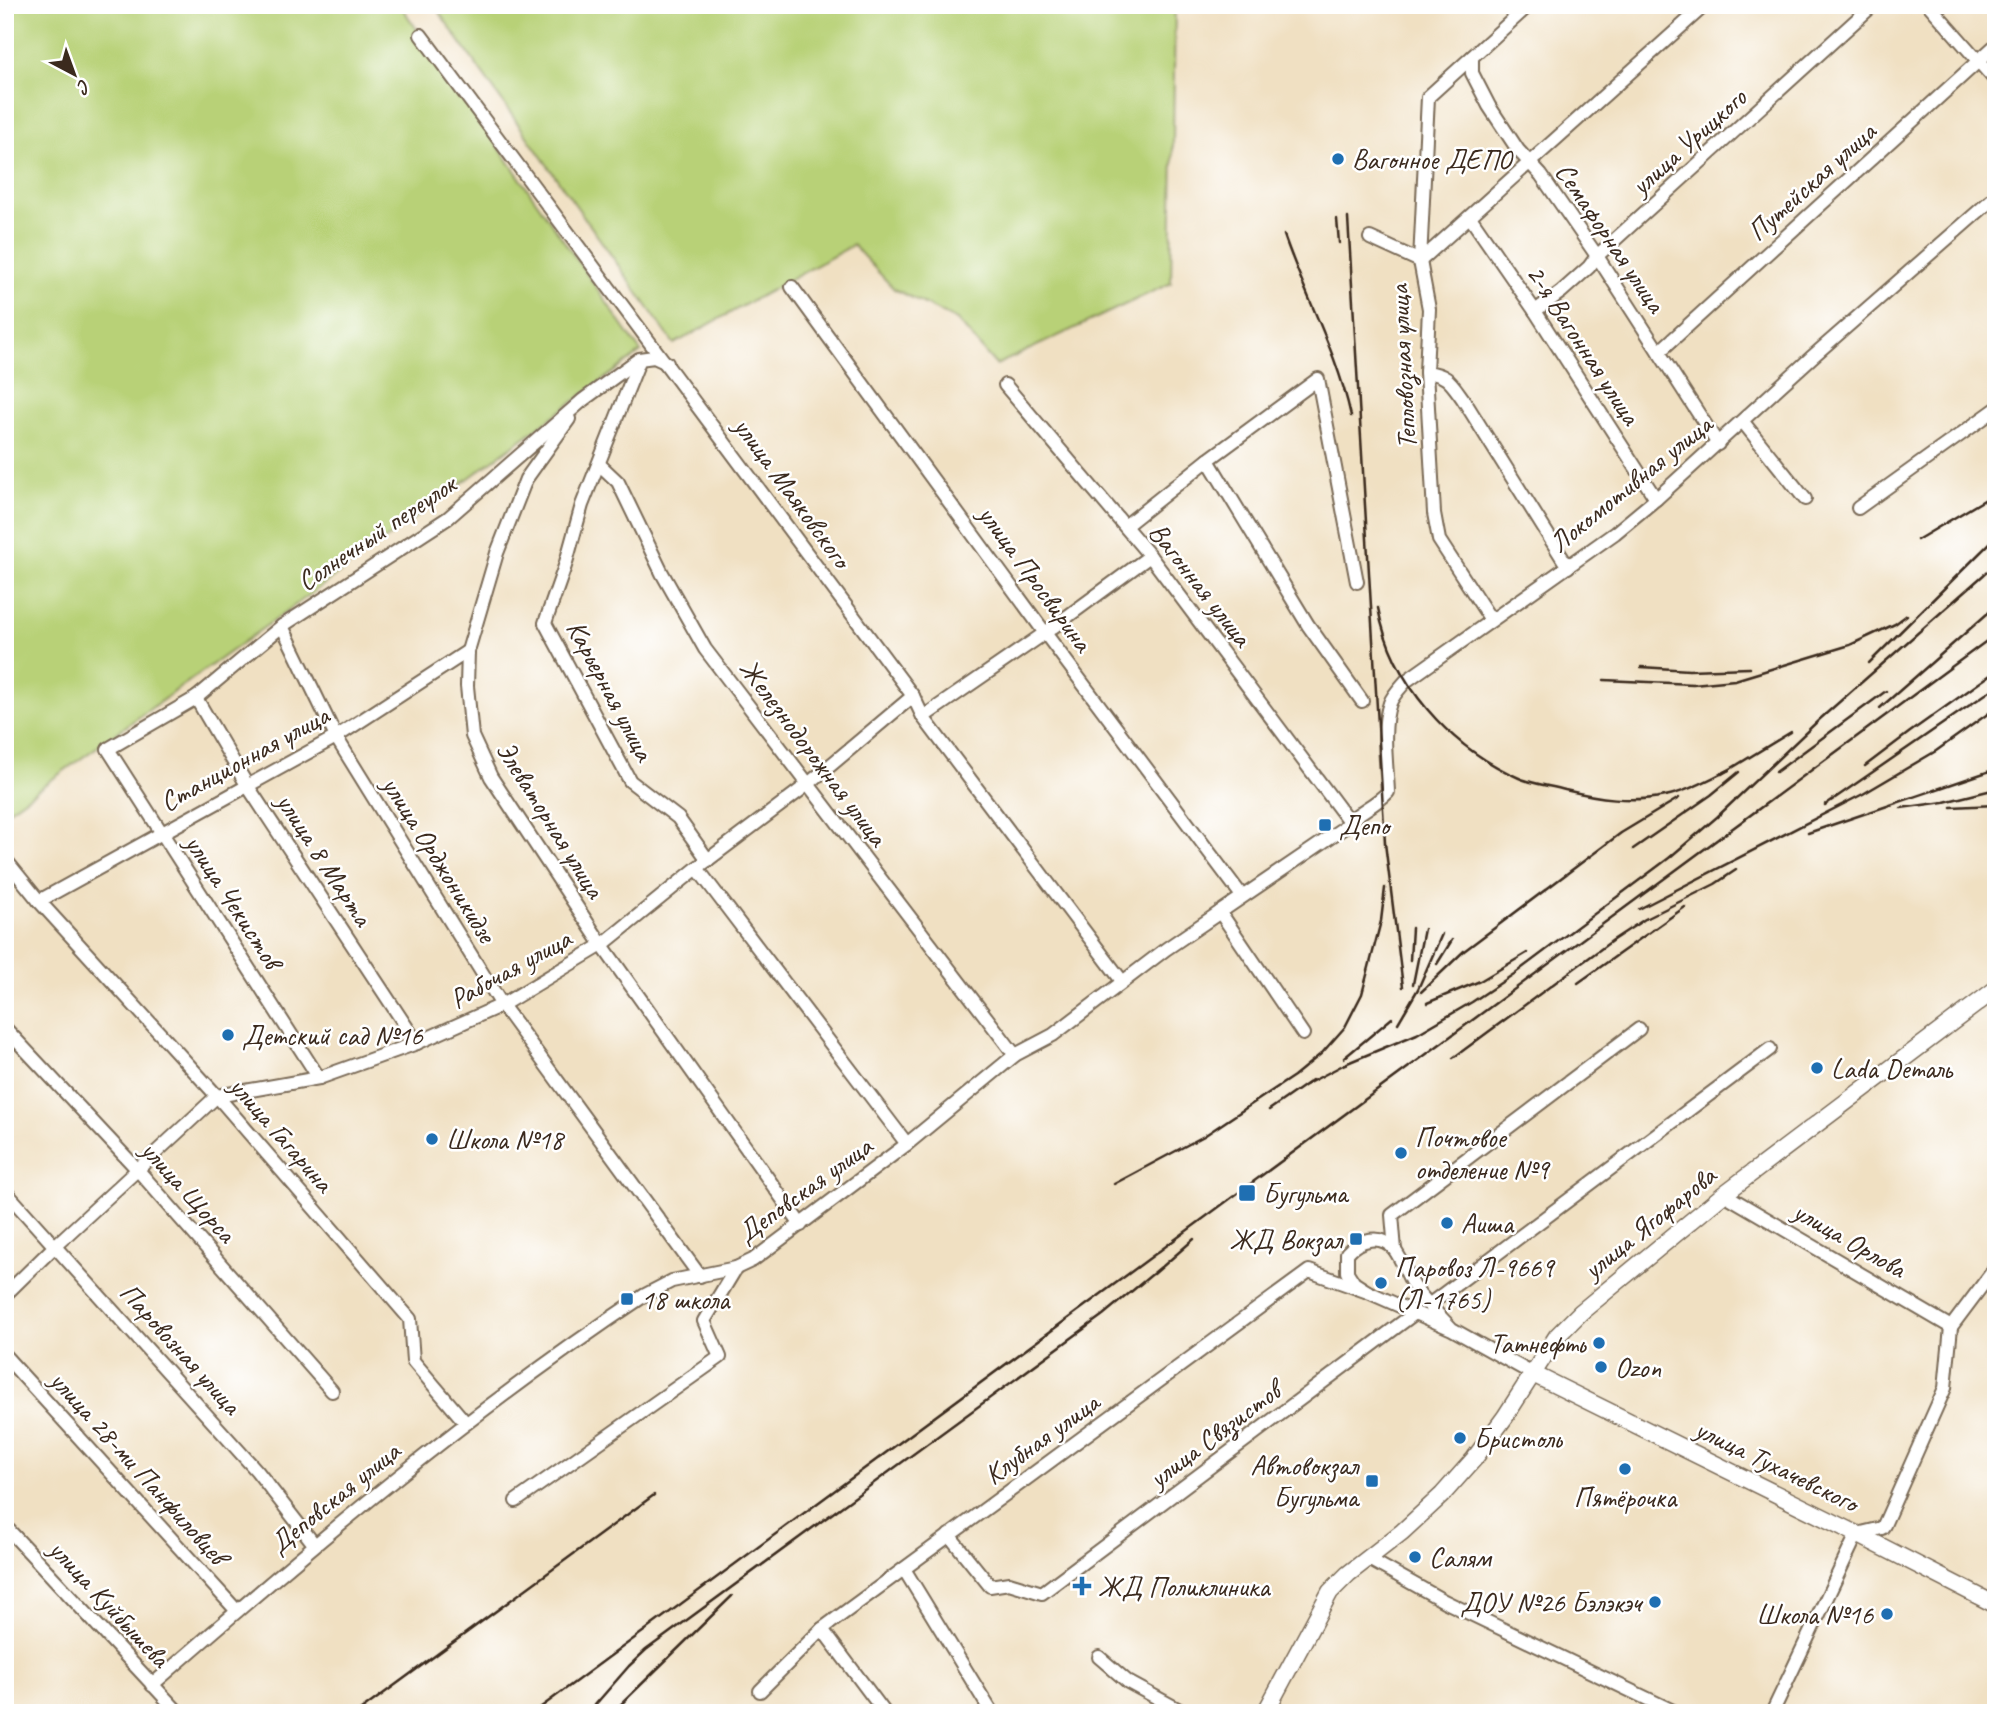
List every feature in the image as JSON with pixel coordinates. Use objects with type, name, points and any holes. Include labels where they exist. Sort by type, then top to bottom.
[{"type":"main road","name":"улица Ягофарова","points":[[1265,1713],[1330,1592],[1442,1495],[1474,1459],[1557,1336],[1581,1312],[1724,1194],[1996,989]]},
{"type":"main road","name":"улица Тухачевского","points":[[1533,1374],[1996,1605]]},
{"type":"street","points":[[1472,57],[1529,5]]},
{"type":"street","points":[[1370,238],[1420,261],[1705,5]]},
{"type":"street","name":"улица Урицкого","points":[[1535,311],[1589,267],[1597,256],[1874,5]]},
{"type":"street","points":[[1929,5],[1996,81]]},
{"type":"street","name":"улица Маяковского","points":[[421,35],[913,696],[923,717],[1122,981]]},
{"type":"street","name":"Путейская улица","points":[[1659,352],[1996,45]]},
{"type":"street","name":"Тепловозная улица","points":[[1472,57],[1428,97],[1420,261],[1429,309],[1426,372],[1433,504],[1438,540],[1491,620]]},
{"type":"street","name":"Семафорная улица","points":[[1472,57],[1472,74],[1489,106],[1518,150],[1541,175],[1597,256],[1718,444]]},
{"type":"street","name":"Локомотивная улица","points":[[1348,820],[1383,799],[1388,792],[1386,720],[1395,693],[1417,673],[1568,567],[1656,499],[1812,357],[1996,196]]},
{"type":"street","name":"2-я Вагонная улица","points":[[1470,216],[1535,311],[1656,499]]},
{"type":"street","name":"улица Просвирина","points":[[792,287],[1045,633],[1242,896]]},
{"type":"street","points":[[639,359],[654,357],[667,363]]},
{"type":"street","name":"Солнечный переулок","points":[[108,749],[197,698],[282,626],[448,518],[583,400],[639,359]]},
{"type":"street","name":"Карьерная улица","points":[[639,359],[582,505],[545,623],[630,781],[678,818],[702,864],[907,1144]]},
{"type":"street","points":[[1426,372],[1448,378],[1568,567]]},
{"type":"street","points":[[1125,527],[1208,460],[1318,379],[1357,582]]},
{"type":"street","name":"Вагонная улица","points":[[1005,385],[1150,556],[1348,820]]},
{"type":"street","name":"Элеваторная улица","points":[[583,400],[526,479],[497,553],[468,651],[467,686],[472,736],[491,777],[602,944],[801,1225]]},
{"type":"street","points":[[1857,508],[1996,409]]},
{"type":"street","points":[[1743,422],[1805,499]]},
{"type":"street","points":[[1208,460],[1308,625],[1362,701]]},
{"type":"street","name":"Железнодорожная улица","points":[[599,464],[618,482],[662,573],[705,649],[1015,1055]]},
{"type":"street","points":[[923,717],[1150,556]]},
{"type":"street","name":"улица Орджоникидзе","points":[[282,626],[336,737],[502,1005],[700,1276]]},
{"type":"street","name":"Станционная улица","points":[[38,901],[336,737],[468,651]]},
{"type":"street","name":"Рабочая улица","points":[[217,1096],[319,1078],[417,1043],[502,1005],[602,944],[807,785],[913,696]]},
{"type":"street","name":"улица 8 Марта","points":[[197,698],[247,785],[417,1043]]},
{"type":"street","name":"улица Чекистов","points":[[108,749],[319,1078]]},
{"type":"street","name":"Деповская улица","points":[[152,1685],[314,1544],[465,1422],[645,1295],[672,1281],[736,1268],[752,1260],[907,1144],[1015,1055],[1053,1035],[1122,981],[1342,829],[1348,820]]},
{"type":"street","name":"улица Гагарина","points":[[5,859],[38,901],[217,1096],[410,1319],[413,1361],[465,1422]]},
{"type":"street","points":[[1220,912],[1303,1034]]},
{"type":"street","name":"улица Щорса","points":[[5,1028],[137,1169],[332,1391]]},
{"type":"street","points":[[1452,1329],[1415,1288],[1395,1250],[1392,1215],[1639,1030]]},
{"type":"street","points":[[1430,1304],[1770,1049]]},
{"type":"street","points":[[5,1295],[217,1096]]},
{"type":"street","name":"Паровозная улица","points":[[5,1191],[257,1471],[314,1544]]},
{"type":"street","name":"улица Орлова","points":[[1724,1194],[1951,1327]]},
{"type":"street","points":[[1395,1250],[1385,1242],[1370,1239],[1356,1244],[1347,1253],[1347,1272],[1354,1283],[1368,1292],[1452,1329],[1533,1374]]},
{"type":"street","points":[[1772,1713],[1857,1534],[1882,1528],[1884,1525],[1945,1388],[1951,1327],[1996,1267]]},
{"type":"street","points":[[516,1501],[720,1357],[704,1321],[736,1268]]},
{"type":"street","name":"Клубная улица","points":[[760,1691],[822,1629],[1309,1271],[1368,1292]]},
{"type":"street","name":"улица Связистов","points":[[949,1535],[990,1586],[1009,1583],[1042,1593],[1415,1313]]},
{"type":"street","name":"улица 28-ми Панфиловцев","points":[[5,1356],[237,1611]]},
{"type":"street","name":"улица Куйбышева","points":[[5,1526],[179,1713]]},
{"type":"street","points":[[1367,1558],[1479,1618],[1677,1713]]},
{"type":"street","points":[[904,1569],[988,1711]]},
{"type":"street","points":[[822,1629],[885,1713]]},
{"type":"street","points":[[1099,1657],[1128,1682],[1185,1713]]},
{"type":"green space","points":[[5,5],[400,5],[641,352],[5,813]]},
{"type":"green space","points":[[434,5],[1175,5],[1171,283],[996,365],[957,320],[894,289],[853,245],[674,344]]},
{"type":"railway","points":[[1348,218],[1385,843],[1403,987]]},
{"type":"railway","points":[[1337,219],[1339,243]]},
{"type":"railway","points":[[1284,235],[1338,369],[1351,416]]},
{"type":"railway","points":[[1917,540],[1996,493]]},
{"type":"railway","points":[[1869,663],[1996,537]]},
{"type":"railway","points":[[1305,1085],[1345,1064],[1417,1034],[1472,1002],[1514,974],[1669,858],[1717,817],[1820,719],[1996,564]]},
{"type":"railway","points":[[1880,708],[1996,606]]},
{"type":"railway","points":[[1378,608],[1385,636],[1396,662],[1410,687],[1428,709],[1469,749],[1519,778],[1590,795],[1640,799],[1681,792],[1729,770]]},
{"type":"railway","points":[[1604,680],[1693,684],[1735,680],[1850,645],[1895,624],[1907,615]]},
{"type":"railway","points":[[533,1713],[1996,634]]},
{"type":"railway","points":[[1641,667],[1689,670],[1750,668]]},
{"type":"railway","points":[[1865,766],[1996,671]]},
{"type":"railway","points":[[1825,805],[1996,687]]},
{"type":"railway","points":[[1776,772],[1886,691]]},
{"type":"railway","points":[[1639,909],[1863,794],[1936,751],[1996,708]]},
{"type":"railway","points":[[1722,774],[1791,732]]},
{"type":"railway","points":[[1808,833],[1996,769]]},
{"type":"railway","points":[[1633,849],[1711,795],[1739,772]]},
{"type":"railway","points":[[1901,808],[1944,802],[1996,789]]},
{"type":"railway","points":[[1421,992],[1464,951],[1621,833],[1679,798]]},
{"type":"railway","points":[[1951,807],[1996,805]]},
{"type":"railway","points":[[1453,1058],[1613,940],[1645,919],[1715,884],[1736,870]]},
{"type":"railway","points":[[1114,1184],[1204,1136],[1294,1076],[1322,1053],[1345,1027],[1362,994],[1381,921],[1385,888]]},
{"type":"railway","points":[[1578,983],[1685,907]]},
{"type":"railway","points":[[1410,960],[1412,928]]},
{"type":"railway","points":[[1413,984],[1424,929]]},
{"type":"railway","points":[[1398,1023],[1418,989],[1442,934]]},
{"type":"railway","points":[[1437,964],[1452,940]]},
{"type":"railway","points":[[1427,1003],[1480,981],[1527,953]]},
{"type":"railway","points":[[1344,1058],[1392,1018]]},
{"type":"railway","points":[[1269,1110],[1312,1080]]},
{"type":"railway","points":[[1154,1274],[1194,1239]]},
{"type":"railway","points":[[588,1713],[646,1650],[1103,1315],[1161,1267]]},
{"type":"railway","points":[[357,1713],[654,1495]]},
{"type":"railway","points":[[612,1713],[732,1596]]},
{"type":"place","name":"Вагонное ДЕПО","points":[[1338,159]]},
{"type":"place","name":"Депо","points":[[1325,825]]},
{"type":"place","name":"Детский сад №16","points":[[228,1035]]},
{"type":"place","name":"Lada Dеталь","points":[[1817,1068]]},
{"type":"place","name":"Школа №18","points":[[432,1139]]},
{"type":"place","name":"Почтовое отделение №9","points":[[1401,1153]]},
{"type":"place","name":"Бугульма","points":[[1247,1193]]},
{"type":"place","name":"Аиша","points":[[1447,1223]]},
{"type":"place","name":"ЖД Вокзал","points":[[1356,1239]]},
{"type":"place","name":"Паровоз Л-9669 (Л-1765)","points":[[1381,1283]]},
{"type":"place","name":"18 школа","points":[[627,1299]]},
{"type":"place","name":"Татнефть","points":[[1599,1343]]},
{"type":"place","name":"Ozon","points":[[1601,1367]]},
{"type":"place","name":"Бристоль","points":[[1460,1438]]},
{"type":"place","name":"Пятёрочка","points":[[1625,1469]]},
{"type":"place","name":"Автовокзал Бугульма","points":[[1372,1481]]},
{"type":"place","name":"Салям","points":[[1415,1557]]},
{"type":"place","name":"ЖД Поликлиника","points":[[1082,1586]]},
{"type":"place","name":"ДОУ №26 Бэлэкэч","points":[[1655,1602]]},
{"type":"place","name":"Школа №16","points":[[1887,1614]]}]
